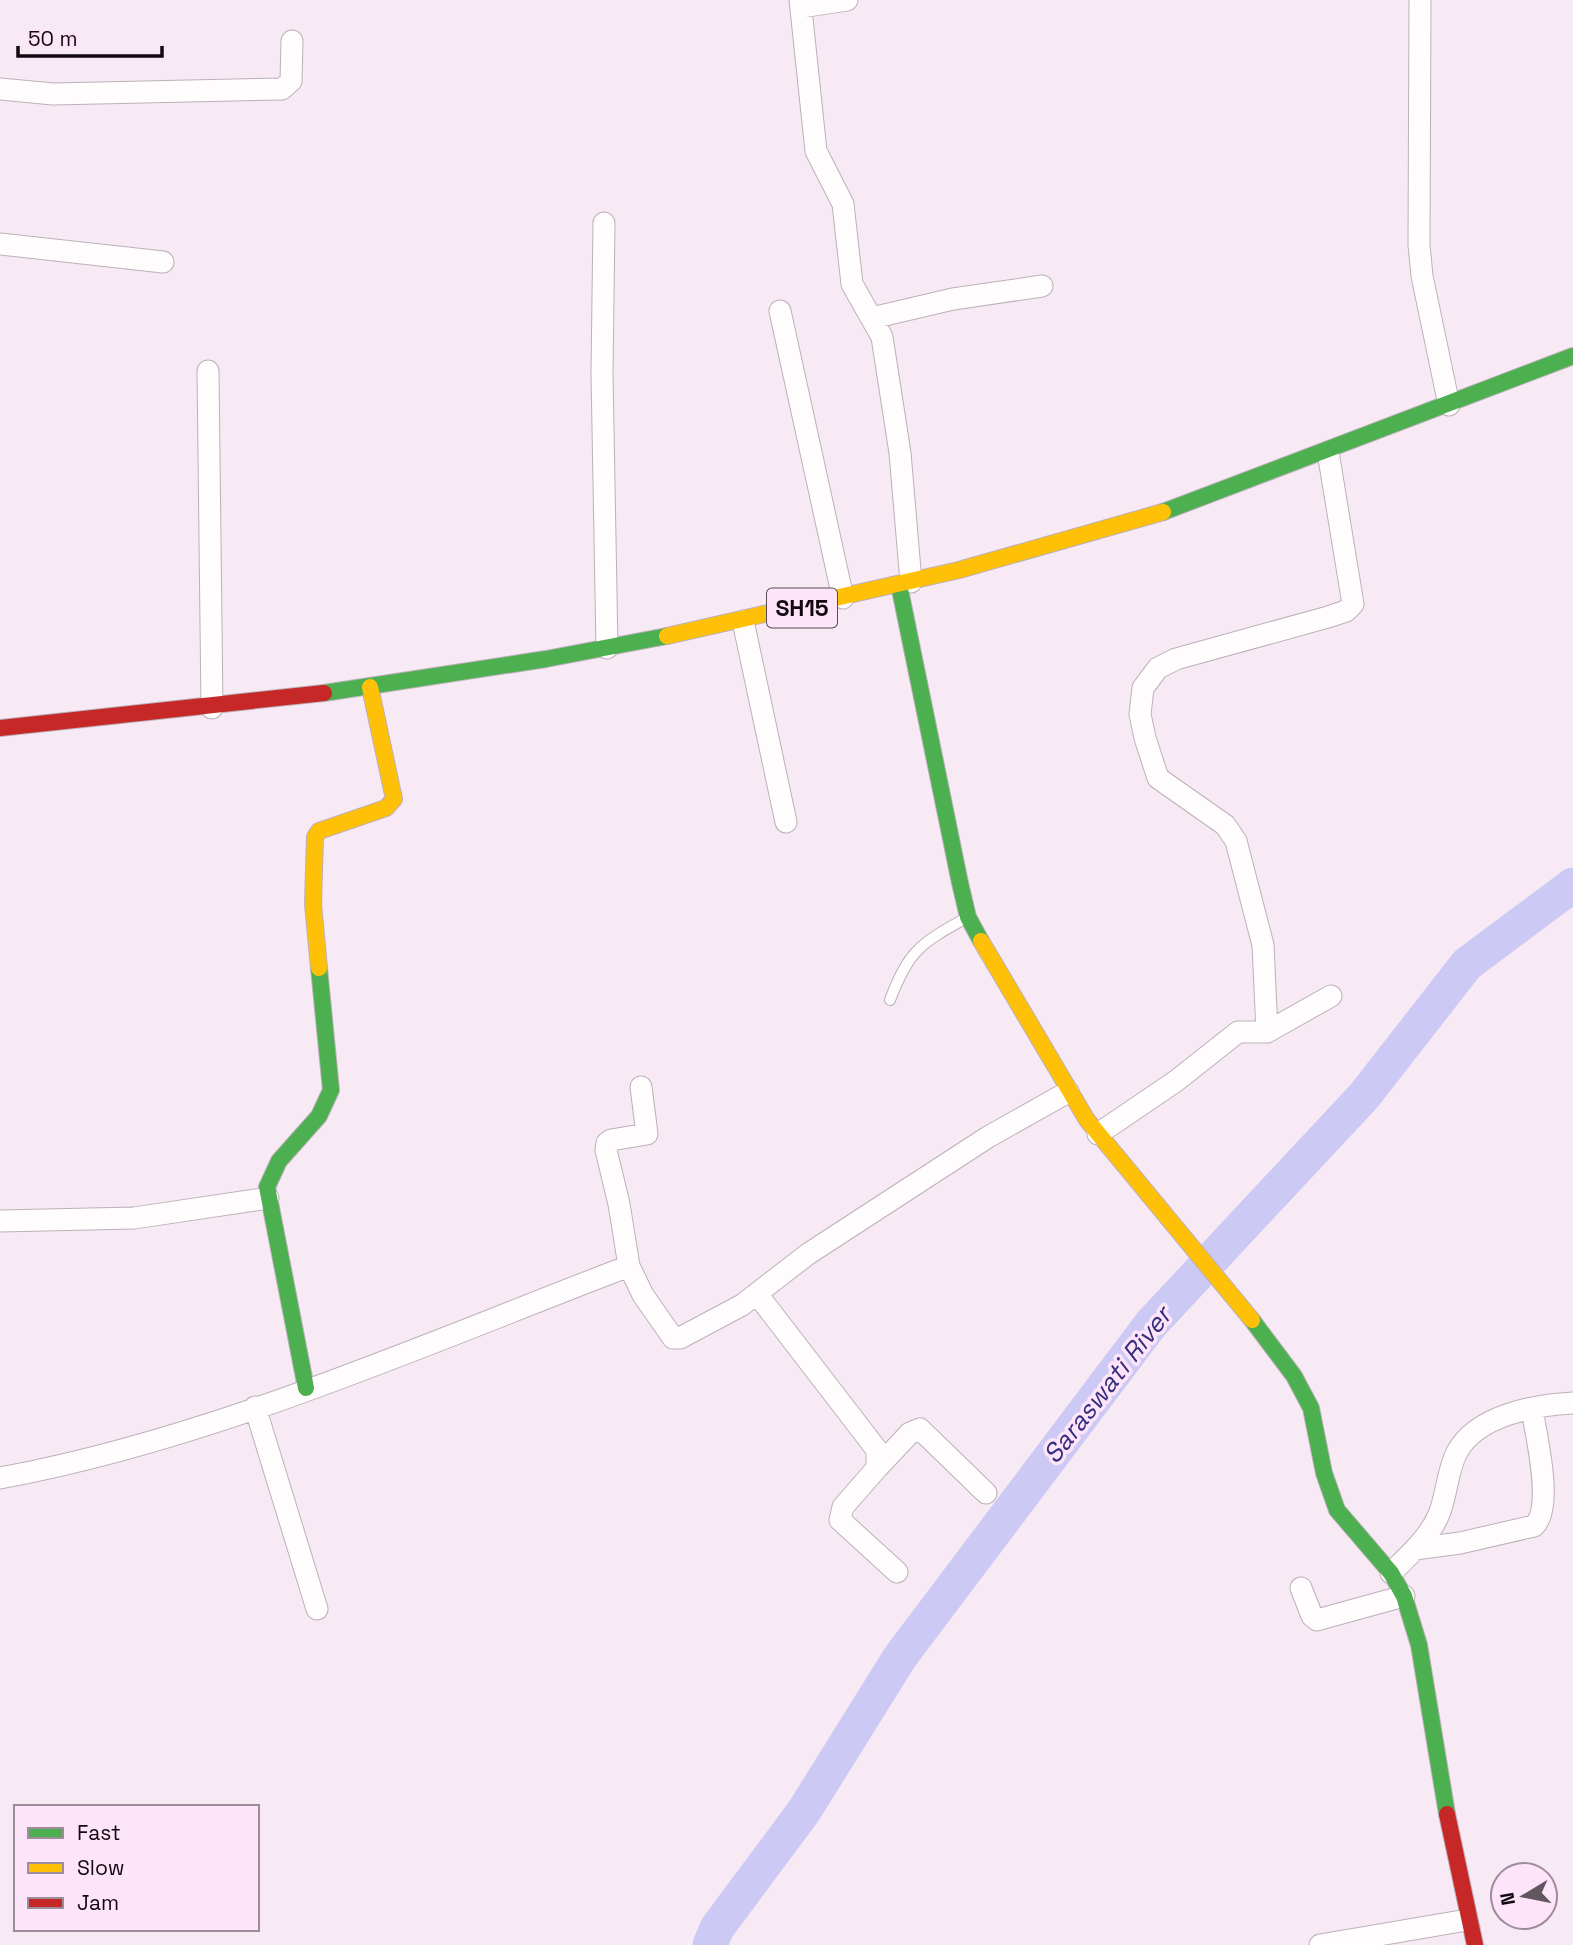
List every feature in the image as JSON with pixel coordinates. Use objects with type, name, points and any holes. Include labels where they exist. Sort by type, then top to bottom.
[{"type":"street","points":[[847,0],[801,4],[816,151],[839,192],[845,218],[852,284],[882,337],[895,416],[905,583],[968,917],[1068,1092],[1098,1134],[1188,1245],[1227,1287],[1306,1395],[1324,1473],[1337,1510],[1391,1573],[1404,1596],[1419,1645],[1467,1920],[1475,1945]]},
{"type":"street","points":[[1420,0],[1419,245],[1422,276],[1449,405]]},
{"type":"street","points":[[0,89],[53,93],[282,89],[291,81],[292,41]]},
{"type":"street","points":[[604,223],[602,373],[607,648]]},
{"type":"street","points":[[0,244],[163,262]]},
{"type":"street","points":[[872,318],[953,299],[1042,286]]},
{"type":"street","points":[[780,311],[843,598]]},
{"type":"street","name":"SH15","points":[[0,728],[212,708],[370,687],[607,648],[843,598],[1106,530],[1328,452],[1573,356]]},
{"type":"street","points":[[208,371],[212,708]]},
{"type":"street","points":[[1268,1032],[1263,945],[1236,841],[1225,825],[1158,778],[1145,738],[1141,697],[1149,678],[1158,668],[1176,659],[1328,617],[1346,611],[1353,604],[1328,452]]},
{"type":"street","points":[[743,621],[786,822]]},
{"type":"street","points":[[306,1388],[268,1198],[271,1172],[326,1104],[331,1090],[313,904],[312,845],[319,831],[386,808],[394,799],[370,687]]},
{"type":"street","points":[[1098,1134],[1170,1085],[1238,1032],[1268,1032],[1331,996]]},
{"type":"street","points":[[641,1087],[647,1134],[611,1140],[607,1143],[606,1150],[619,1204],[629,1266],[643,1295],[673,1338],[680,1338],[729,1313],[808,1254],[988,1137],[1068,1092]]},
{"type":"street","points":[[0,1221],[134,1218],[268,1198]]},
{"type":"street","points":[[0,1478],[99,1455],[255,1407],[629,1266]]},
{"type":"street","points":[[757,1294],[877,1450],[877,1468]]},
{"type":"street","points":[[1391,1573],[1415,1549],[1439,1515],[1454,1460],[1465,1440],[1501,1418],[1532,1409],[1573,1403]]},
{"type":"street","points":[[255,1407],[317,1609]]},
{"type":"street","points":[[1415,1549],[1485,1538],[1534,1526],[1539,1521],[1544,1503],[1532,1409]]},
{"type":"street","points":[[897,1572],[840,1520],[843,1507],[910,1433],[920,1429],[986,1493]]},
{"type":"street","points":[[1301,1588],[1312,1616],[1317,1620],[1404,1596]]},
{"type":"street","points":[[1320,1945],[1467,1920]]},
{"type":"lane","points":[[890,1000],[902,969],[915,950],[927,940],[968,917]]},
{"type":"waterway","name":"Saraswati River","points":[[710,1945],[717,1928],[804,1811],[900,1657],[1151,1324],[1364,1096],[1467,964],[1573,885]]},
{"type":"traffic: fast","points":[[1163,512],[1573,356]]},
{"type":"traffic: fast","points":[[899,585],[960,883],[968,917],[981,941]]},
{"type":"traffic: fast","points":[[324,693],[546,659],[667,636]]},
{"type":"traffic: fast","points":[[306,1388],[267,1187],[279,1161],[319,1116],[331,1090],[319,968]]},
{"type":"traffic: fast","points":[[1252,1320],[1294,1376],[1311,1408],[1324,1473],[1337,1510],[1391,1573],[1404,1596],[1419,1645],[1447,1814]]},
{"type":"traffic: slow","points":[[667,636],[959,570],[1163,512]]},
{"type":"traffic: slow","points":[[319,968],[313,904],[315,837],[319,831],[386,808],[394,799],[370,687]]},
{"type":"traffic: slow","points":[[981,941],[1087,1120],[1252,1320]]},
{"type":"traffic: jam","points":[[0,728],[324,693]]},
{"type":"traffic: jam","points":[[1447,1814],[1475,1945]]}]
